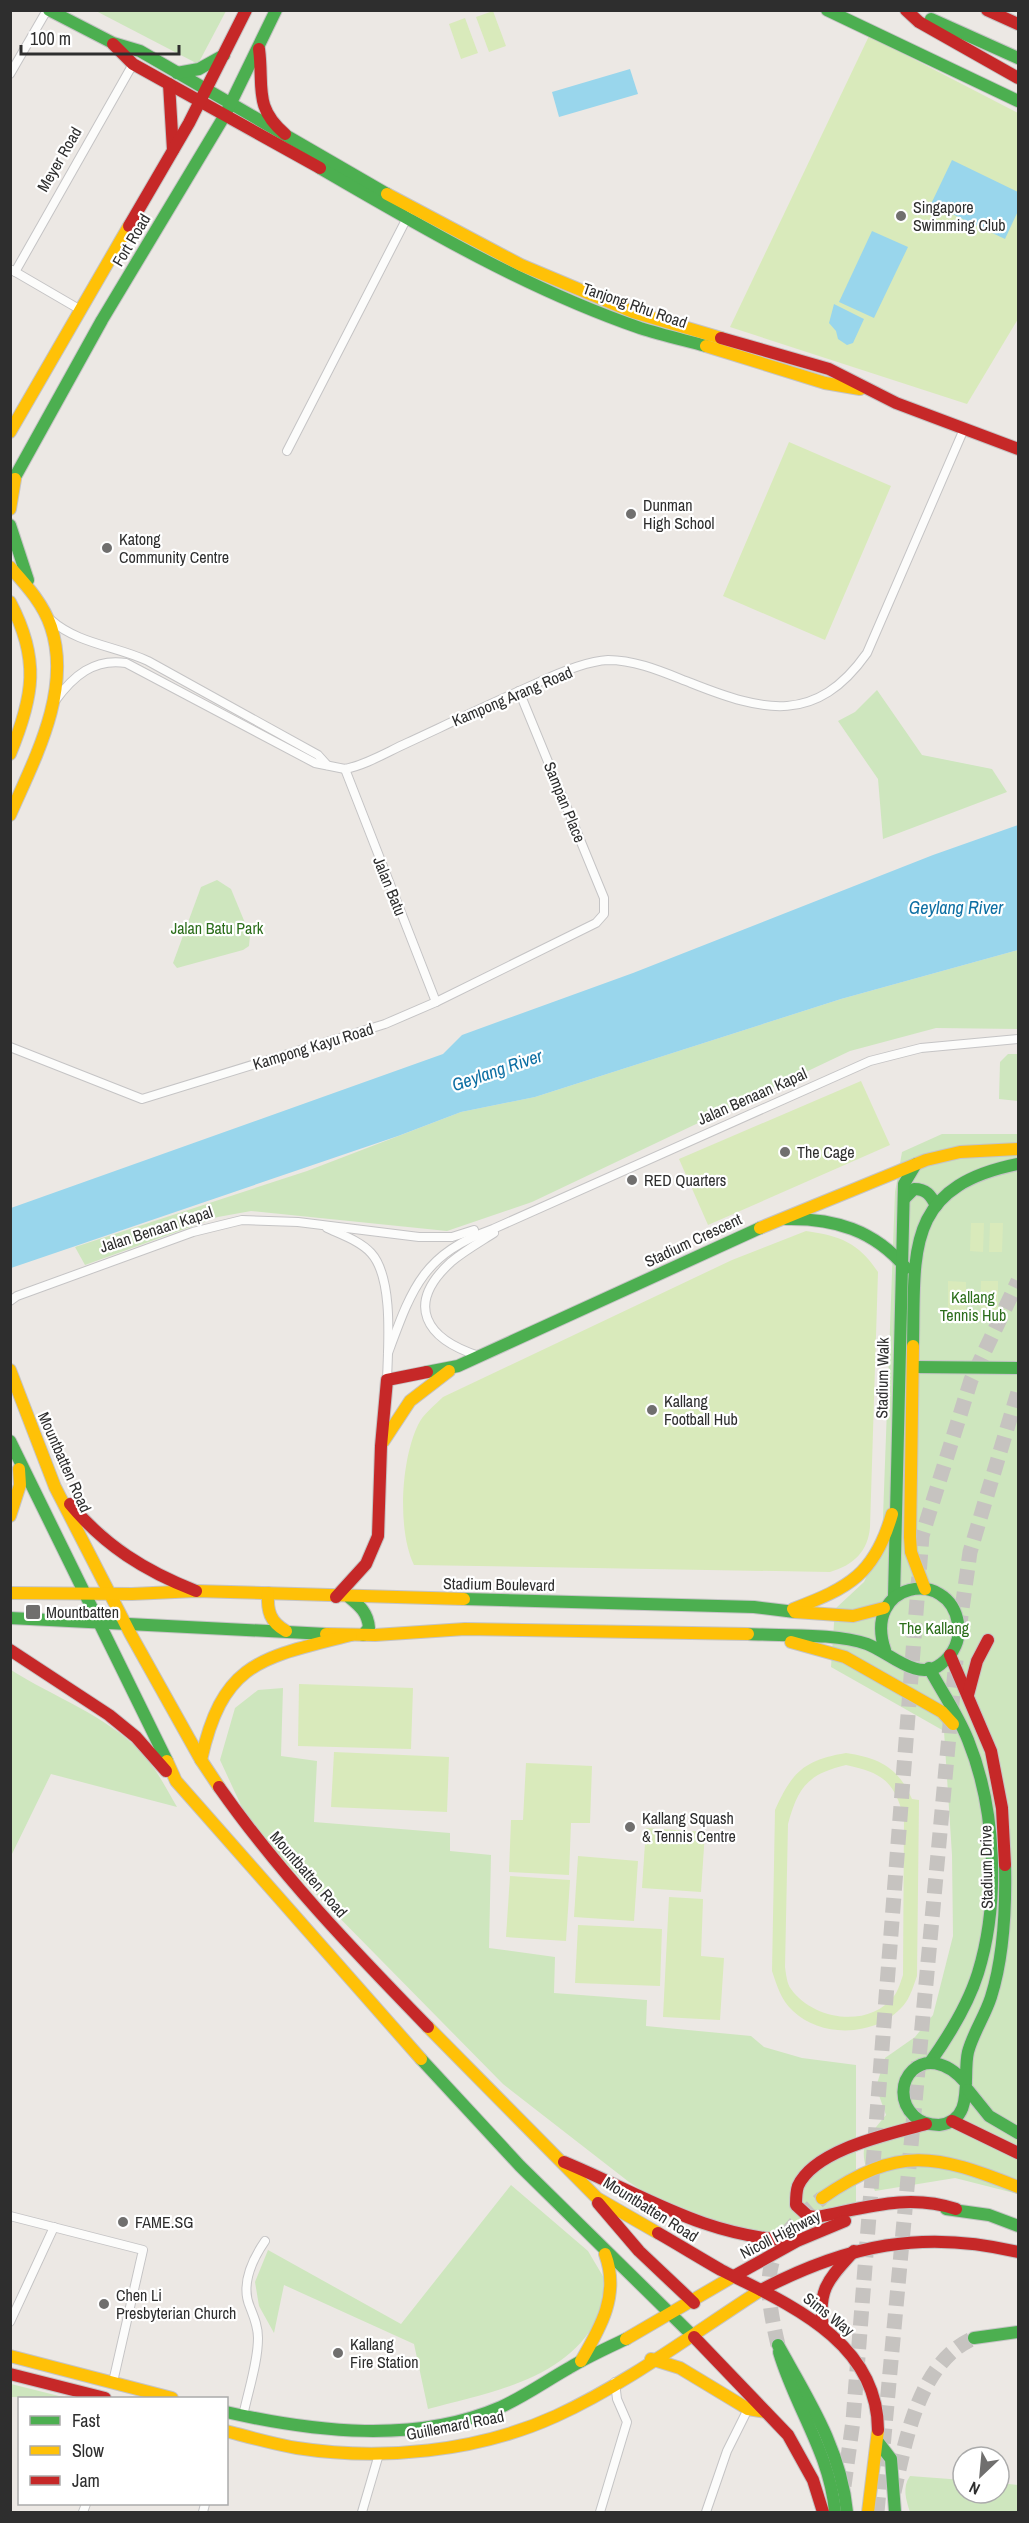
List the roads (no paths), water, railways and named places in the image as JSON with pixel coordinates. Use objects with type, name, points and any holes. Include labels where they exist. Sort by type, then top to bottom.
[{"type":"main road","points":[[48,10],[113,43],[140,51],[177,73],[203,96]]},
{"type":"main road","name":"Fort Road","points":[[10,432],[79,309],[173,150],[246,10]]},
{"type":"main road","name":"Fort Road","points":[[10,509],[13,482],[102,320],[228,110],[276,10]]},
{"type":"main road","points":[[827,10],[1018,101]]},
{"type":"main road","points":[[906,10],[919,22],[1018,78]]},
{"type":"main road","points":[[911,10],[1018,58]]},
{"type":"main road","points":[[987,10],[1018,24]]},
{"type":"main road","points":[[113,43],[133,64],[169,84],[203,96]]},
{"type":"main road","points":[[259,49],[261,105],[276,127],[285,134]]},
{"type":"main road","points":[[177,73],[199,69],[224,55]]},
{"type":"main road","points":[[169,84],[173,150]]},
{"type":"main road","name":"Tanjong Rhu Road","points":[[203,96],[516,276],[610,317],[825,383],[864,389],[1018,449]]},
{"type":"main road","name":"Tanjong Rhu Road","points":[[228,110],[285,134],[409,213]]},
{"type":"main road","points":[[10,525],[15,547],[31,587],[48,618],[59,658],[55,701],[47,728],[10,815]]},
{"type":"main road","points":[[10,567],[31,587]]},
{"type":"main road","points":[[10,602],[27,634],[33,676],[26,718],[10,754]]},
{"type":"main road","name":"Stadium Crescent","points":[[387,1380],[458,1365],[779,1219],[916,1164],[960,1152],[1018,1149]]},
{"type":"main road","name":"Stadium Walk","points":[[894,1597],[898,1486],[899,1319],[904,1199],[907,1175],[916,1164]]},
{"type":"main road","name":"Stadium Walk","points":[[925,1589],[912,1552],[910,1537],[915,1251],[924,1225],[936,1206],[957,1185],[977,1173],[1018,1164]]},
{"type":"main road","points":[[904,1199],[914,1189],[920,1188],[932,1196],[936,1206]]},
{"type":"main road","points":[[779,1219],[824,1218],[846,1223],[864,1231],[903,1263],[914,1280]]},
{"type":"main road","points":[[201,1760],[214,1708],[240,1674],[262,1660],[357,1635],[369,1628],[368,1617],[362,1608],[343,1597],[366,1564],[378,1536],[381,1446],[401,1409],[414,1394],[458,1365]]},
{"type":"main road","name":"Stadium Walk","points":[[913,1366],[1018,1368]]},
{"type":"main road","name":"Mountbatten Road","points":[[10,1370],[55,1487],[125,1623],[201,1760],[246,1826],[354,1951],[597,2198],[734,2276]]},
{"type":"main road","name":"Jalan Benaan Kapal","points":[[381,1446],[387,1380]]},
{"type":"main road","points":[[10,1441],[82,1593],[176,1781]]},
{"type":"main road","points":[[10,1516],[20,1485],[19,1462]]},
{"type":"main road","points":[[790,1610],[843,1588],[866,1573],[886,1539],[898,1486]]},
{"type":"main road","points":[[55,1487],[102,1539],[174,1583],[196,1591]]},
{"type":"main road","points":[[884,1608],[879,1622],[879,1636],[885,1650],[899,1664],[919,1669],[929,1668],[950,1655],[960,1631],[956,1613],[944,1597],[925,1589],[909,1590],[894,1597]]},
{"type":"main road","name":"Stadium Boulevard","points":[[10,1593],[196,1591],[268,1593],[790,1610],[841,1618],[857,1618],[884,1608],[894,1597]]},
{"type":"main road","points":[[268,1593],[267,1614],[274,1625],[290,1633]]},
{"type":"main road","points":[[10,1618],[357,1635],[448,1629],[752,1634],[858,1641],[885,1650]]},
{"type":"main road","points":[[752,1634],[825,1650],[845,1657],[942,1712],[969,1741]]},
{"type":"main road","points":[[968,1695],[977,1661],[988,1640]]},
{"type":"main road","points":[[10,1650],[109,1714],[136,1737],[380,2014],[520,2166],[602,2249],[673,2316],[788,2435],[804,2460],[823,2512]]},
{"type":"main road","name":"Stadium Drive","points":[[950,1655],[990,1749],[995,1766],[1003,1832],[1003,1886],[998,1973],[985,2014],[968,2053],[966,2102],[961,2113],[952,2121]]},
{"type":"main road","points":[[10,1656],[34,1667]]},
{"type":"main road","name":"Stadium Drive","points":[[926,2124],[915,2118],[907,2108],[903,2096],[904,2084],[915,2069],[931,2061],[965,2007],[978,1972],[988,1933],[990,1879],[983,1796],[969,1741],[929,1668]]},
{"type":"main road","points":[[931,2061],[946,2063],[958,2070],[977,2108],[1018,2133]]},
{"type":"main road","points":[[956,2209],[932,2201],[899,2201],[817,2217],[808,2216],[796,2205],[795,2192],[799,2183],[826,2159],[852,2145],[926,2124],[939,2125],[952,2121],[1018,2153]]},
{"type":"main road","points":[[822,2198],[865,2169],[885,2162],[914,2157],[968,2166],[1018,2187]]},
{"type":"main road","points":[[564,2162],[612,2181],[700,2226],[750,2239],[797,2241]]},
{"type":"main road","points":[[597,2198],[598,2204],[639,2251],[694,2303],[690,2334]]},
{"type":"main road","name":"Nicoll Highway","points":[[734,2276],[797,2241],[859,2216],[894,2209],[956,2209],[989,2216],[1018,2226]]},
{"type":"main road","points":[[761,2290],[827,2258],[854,2251],[939,2238],[976,2242],[1018,2252]]},
{"type":"main road","points":[[580,2362],[597,2334],[609,2304],[613,2283],[611,2266],[602,2249]]},
{"type":"main road","points":[[824,2327],[819,2305],[820,2296],[824,2286],[854,2251]]},
{"type":"main road","name":"Sims Way","points":[[734,2276],[794,2306],[824,2327],[851,2353],[866,2377],[874,2404],[878,2442],[868,2512]]},
{"type":"main road","name":"Guillemard Road","points":[[228,2412],[310,2429],[383,2430],[436,2424],[488,2412],[580,2362],[673,2316],[734,2276]]},
{"type":"main road","name":"Guillemard Road","points":[[228,2431],[298,2448],[379,2454],[437,2448],[494,2437],[555,2417],[761,2290]]},
{"type":"main road","points":[[974,2338],[1018,2332]]},
{"type":"main road","points":[[835,2512],[834,2486],[824,2451],[784,2375],[778,2345],[838,2457],[847,2488],[847,2512]]},
{"type":"main road","points":[[10,2356],[168,2397]]},
{"type":"main road","points":[[646,2362],[680,2368],[748,2409],[766,2412]]},
{"type":"main road","points":[[10,2374],[101,2397]]},
{"type":"main road","points":[[878,2442],[891,2459],[895,2512]]},
{"type":"street","points":[[10,74],[48,10]]},
{"type":"street","name":"Meyer Road","points":[[13,271],[133,64]]},
{"type":"street","points":[[287,451],[409,213]]},
{"type":"street","points":[[13,271],[79,309]]},
{"type":"street","name":"Kampong Arang Road","points":[[345,769],[557,674],[608,660],[656,669],[730,697],[760,705],[795,704],[815,700],[837,688],[851,676],[867,653],[964,429]]},
{"type":"street","points":[[48,618],[69,635],[129,652],[148,661],[318,755],[327,765]]},
{"type":"street","points":[[55,701],[69,681],[80,673],[104,662],[126,663],[315,763],[345,769]]},
{"type":"street","name":"Sampan Place","points":[[519,691],[604,898],[604,914]]},
{"type":"street","name":"Jalan Batu","points":[[345,769],[436,1002]]},
{"type":"street","name":"Kampong Kayu Road","points":[[10,1047],[141,1099],[352,1035],[436,1002],[596,923],[604,914]]},
{"type":"street","name":"Jalan Benaan Kapal","points":[[388,1353],[407,1301],[426,1270],[466,1239],[870,1061],[921,1048],[1018,1039]]},
{"type":"street","name":"Jalan Benaan Kapal","points":[[10,1301],[17,1296],[84,1270],[193,1232],[242,1220],[319,1224],[419,1237],[452,1237],[509,1222]]},
{"type":"street","points":[[479,1356],[455,1348],[441,1340],[430,1326],[426,1313],[426,1300],[431,1287],[452,1261],[509,1222]]},
{"type":"street","name":"Jalan Benaan Kapal","points":[[319,1224],[358,1243],[379,1262],[385,1288],[387,1380]]},
{"type":"street","points":[[10,2216],[143,2250],[113,2382]]},
{"type":"street","points":[[10,2322],[54,2227]]},
{"type":"street","points":[[243,2416],[258,2338],[256,2318],[245,2292],[246,2281],[256,2253],[265,2241]]},
{"type":"street","points":[[600,2512],[627,2422],[617,2399],[615,2382]]},
{"type":"street","points":[[706,2512],[727,2451],[748,2409]]},
{"type":"street","points":[[362,2512],[379,2454]]},
{"type":"water","points":[[630,69],[638,94],[559,117],[552,92]]},
{"type":"water","points":[[952,160],[1018,192],[1018,211],[1005,239],[931,204]]},
{"type":"water","points":[[872,231],[908,247],[874,318],[839,302]]},
{"type":"water","points":[[834,304],[864,319],[853,343],[847,345],[838,339],[836,331],[829,323]]},
{"type":"water","name":"Geylang River","points":[[1018,825],[1018,950],[841,999],[535,1097],[461,1112],[398,1136],[11,1268],[11,1208],[443,1054],[462,1035],[633,973],[933,855]]},
{"type":"tunnel","points":[[844,2486],[853,2421],[922,1536],[971,1380],[1018,1281]]},
{"type":"tunnel","points":[[959,1630],[970,1552],[1018,1392]]},
{"type":"tunnel","points":[[877,2512],[956,1660]]},
{"type":"tunnel","points":[[778,2345],[770,2299],[769,2280],[772,2263],[778,2247],[788,2232],[822,2198]]},
{"type":"tunnel","points":[[894,2492],[910,2426],[928,2383],[955,2349],[974,2338]]},
{"type":"place","name":"Singapore Swimming Club","points":[[901,216]]},
{"type":"place","name":"Dunman High School","points":[[631,514]]},
{"type":"place","name":"Katong Community Centre","points":[[107,548]]},
{"type":"place","name":"The Cage","points":[[785,1152]]},
{"type":"place","name":"RED Quarters","points":[[632,1180]]},
{"type":"place","name":"Kallang Football Hub","points":[[652,1410]]},
{"type":"place","name":"Mountbatten","points":[[33,1612]]},
{"type":"place","name":"Kallang Squash & Tennis Centre","points":[[630,1827]]},
{"type":"place","name":"FAME.SG","points":[[123,2222]]},
{"type":"place","name":"Chen Li Presbyterian Church","points":[[104,2304]]},
{"type":"place","name":"Kallang Fire Station","points":[[338,2353]]},
{"type":"park label","name":"Jalan Batu Park","points":[[217,928]]},
{"type":"park label","name":"Kallang Tennis Hub","points":[[973,1306]]},
{"type":"park label","name":"The Kallang","points":[[934,1628]]}]
